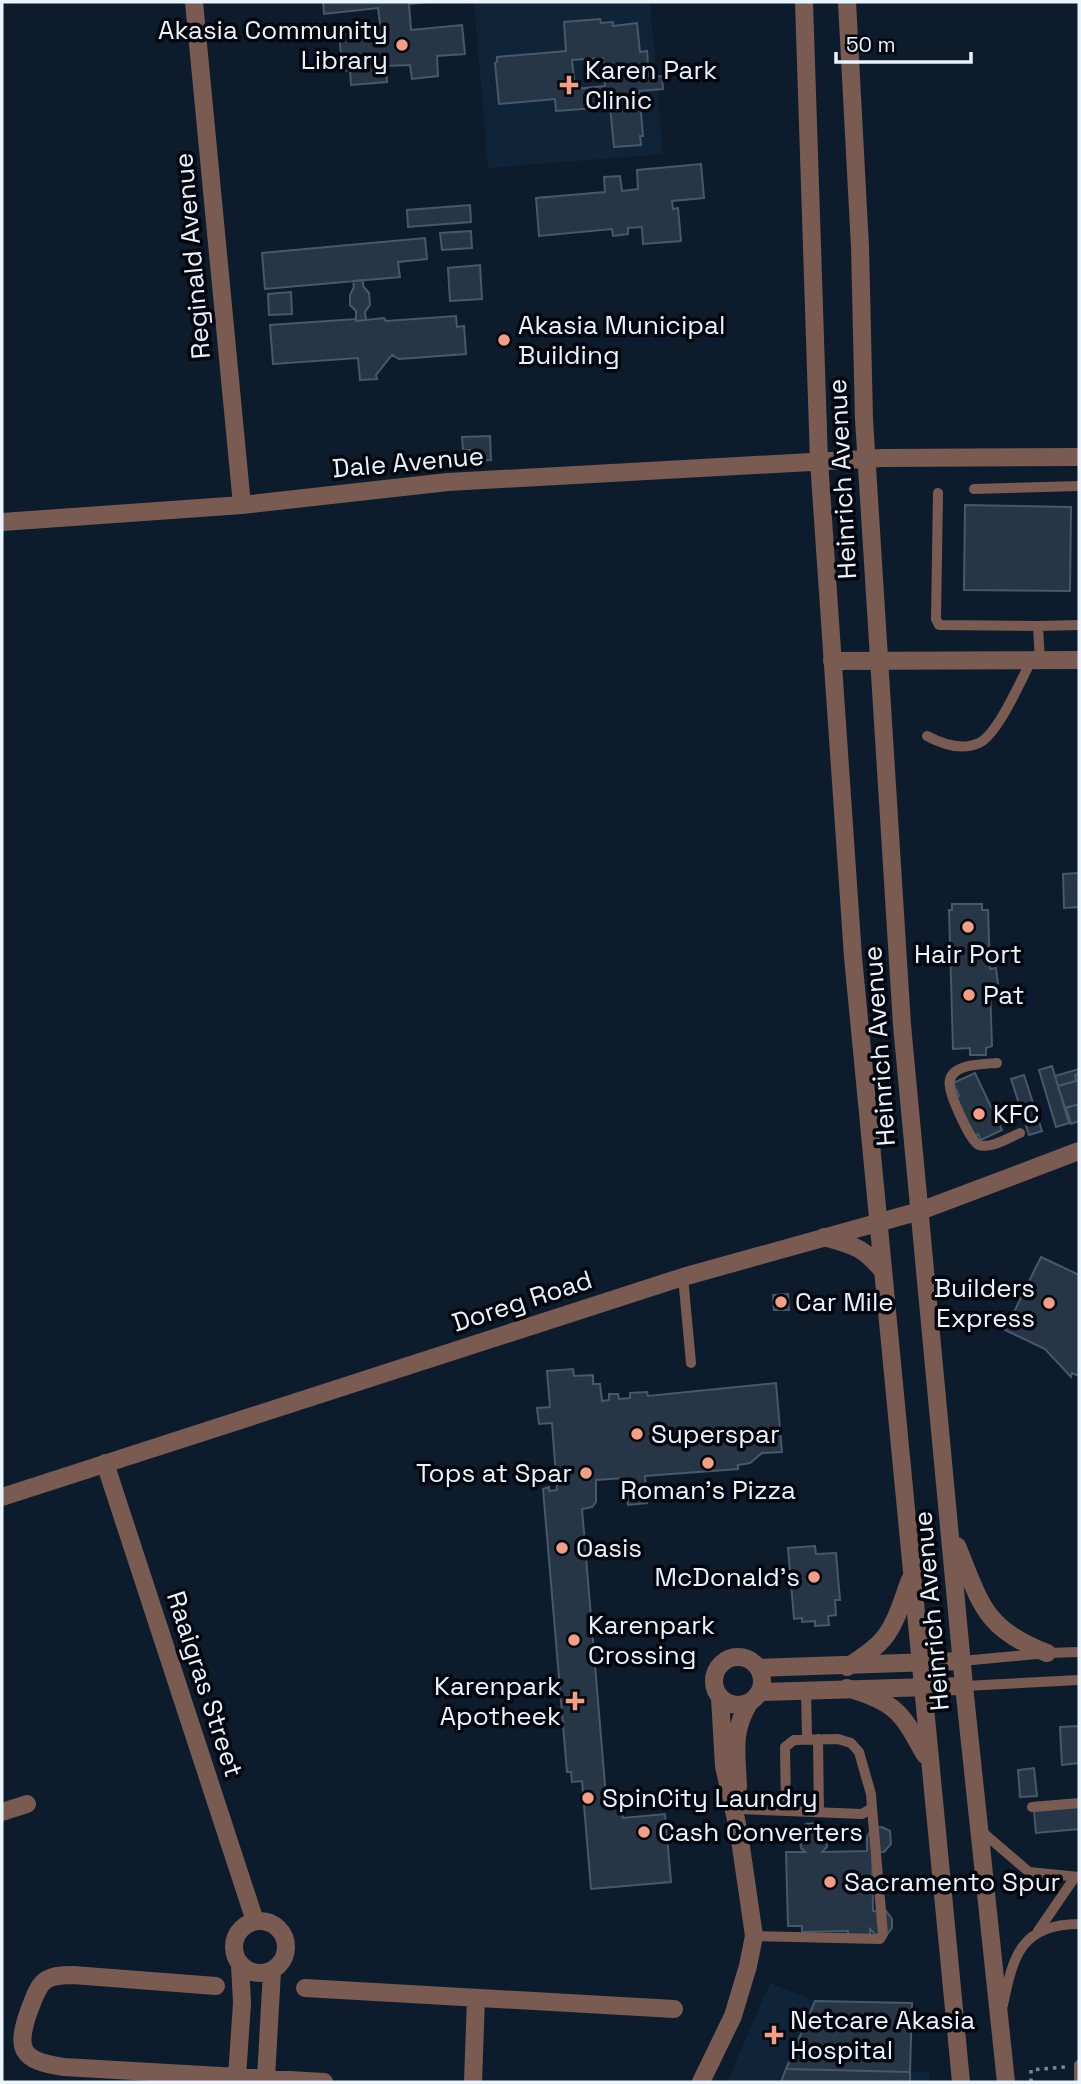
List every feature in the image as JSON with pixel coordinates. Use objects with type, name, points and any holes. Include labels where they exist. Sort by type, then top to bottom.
[{"type":"street","name":"Reginald Avenue","points":[[194,2],[242,505]]},
{"type":"street","name":"Heinrich Avenue","points":[[804,2],[819,461],[853,957],[961,2082]]},
{"type":"street","name":"Heinrich Avenue","points":[[847,2],[860,247],[866,459],[902,1025],[964,1686],[1006,2082]]},
{"type":"street","name":"Dale Avenue","points":[[2,522],[242,505],[448,482],[866,459],[1079,457]]},
{"type":"street","points":[[832,661],[1079,660]]},
{"type":"street","name":"Doreg Road","points":[[2,1497],[683,1277],[920,1211],[1059,1160],[1079,1150]]},
{"type":"street","name":"Doreg Road","points":[[1059,1160],[1079,1158]]},
{"type":"street","points":[[824,1237],[867,1252],[883,1271]]},
{"type":"street","name":"Raaigras Street","points":[[105,1464],[254,1921]]},
{"type":"street","points":[[949,1526],[988,1615],[1012,1637],[1047,1653]]},
{"type":"street","points":[[847,1667],[885,1640],[912,1575]]},
{"type":"street","points":[[739,1833],[736,1731],[741,1716],[755,1697],[762,1676],[758,1668],[746,1658],[729,1658],[722,1662],[714,1676],[716,1692],[720,1698],[734,1705],[755,1697],[806,1690],[964,1686]]},
{"type":"street","points":[[758,1668],[962,1661]]},
{"type":"street","points":[[847,1688],[876,1697],[894,1707],[907,1721],[930,1765]]},
{"type":"street","points":[[701,2082],[733,2016],[754,1936],[739,1833],[724,1766],[720,1698]]},
{"type":"street","points":[[2,1812],[27,1804]]},
{"type":"street","points":[[266,2078],[272,1971],[285,1957],[285,1939],[273,1924],[254,1921],[241,1929],[234,1943],[236,1959],[240,1965],[255,1973],[272,1971]]},
{"type":"street","points":[[237,2077],[242,2003],[240,1965]]},
{"type":"street","points":[[216,1986],[73,1975],[53,1977],[39,1986],[22,2030],[24,2051],[30,2058],[43,2064],[324,2082]]},
{"type":"street","points":[[304,1988],[674,2009]]},
{"type":"street","points":[[473,2082],[476,1998]]},
{"type":"lane","points":[[974,489],[1079,486]]},
{"type":"lane","points":[[937,493],[936,619],[939,625],[1079,625]]},
{"type":"lane","points":[[927,736],[943,744],[958,746],[978,743],[989,734],[1036,661],[1038,626]]},
{"type":"lane","points":[[997,1063],[966,1067],[955,1072],[949,1080],[950,1090],[973,1141],[981,1146],[991,1145],[1020,1133]]},
{"type":"lane","points":[[683,1277],[691,1363]]},
{"type":"lane","points":[[962,1661],[1079,1652]]},
{"type":"lane","points":[[964,1686],[1079,1680]]},
{"type":"lane","points":[[806,1690],[819,1812]]},
{"type":"lane","points":[[754,1936],[875,1940],[883,1937],[871,1794],[859,1752],[851,1743],[838,1739],[794,1740],[785,1747],[786,1811]]},
{"type":"lane","points":[[1032,1807],[1079,1803]]},
{"type":"lane","points":[[738,1809],[862,1814],[872,1808]]},
{"type":"lane","points":[[980,1830],[1029,1872],[1077,1877],[1016,1958],[1000,2019]]},
{"type":"lane","points":[[1038,1931],[1052,1926],[1079,1924]]},
{"type":"lane","points":[[1079,2066],[1079,2080]]},
{"type":"path","points":[[1031,2082],[1031,2070],[1061,2067]]},
{"type":"shaded area","name":"Karen Park Clinic","points":[[474,2],[650,2],[663,154],[488,168]]},
{"type":"shaded area","name":"Netcare Akasia Hospital","points":[[770,1983],[815,2001],[787,2069],[929,2072],[930,2082],[727,2082]]},
{"type":"building","name":"Akasia Community Library","points":[[323,2],[427,2],[409,4],[411,30],[462,25],[465,54],[437,56],[438,76],[412,79],[410,65],[386,66],[387,82],[351,85],[350,70],[343,71],[339,35],[381,31],[378,8],[324,14]]},
{"type":"building","points":[[600,19],[601,23],[613,22],[613,26],[637,23],[640,52],[647,51],[649,77],[662,76],[663,89],[639,91],[643,136],[640,136],[641,145],[614,147],[610,107],[556,111],[555,99],[499,104],[495,63],[497,57],[566,51],[564,22]],"holes":[[[603,58],[605,86],[575,89],[572,60]]]},
{"type":"building","points":[[701,164],[704,198],[672,201],[673,209],[678,208],[681,241],[643,244],[642,227],[628,228],[628,234],[613,236],[612,229],[539,236],[536,198],[605,192],[604,177],[620,176],[622,191],[638,189],[637,170]]},
{"type":"building","points":[[470,205],[471,222],[408,227],[407,210]]},
{"type":"building","points":[[471,231],[472,248],[442,250],[440,233]]},
{"type":"building","points":[[425,238],[427,259],[398,262],[400,277],[265,289],[262,253]]},
{"type":"building","points":[[480,265],[482,299],[450,301],[448,268]]},
{"type":"building","points":[[363,280],[363,286],[369,293],[370,305],[365,312],[366,320],[356,321],[356,311],[350,305],[350,295],[354,287],[353,281]]},
{"type":"building","points":[[291,292],[292,314],[269,315],[268,294]]},
{"type":"building","points":[[456,316],[457,327],[464,326],[466,354],[399,359],[392,355],[376,375],[377,379],[360,380],[358,358],[273,364],[270,325]]},
{"type":"building","points":[[490,436],[491,460],[471,461],[470,450],[463,450],[462,437]]},
{"type":"building","points":[[965,505],[1071,507],[1070,591],[964,590]]},
{"type":"building","points":[[1079,873],[1079,907],[1064,908],[1063,874]]},
{"type":"building","points":[[952,904],[982,904],[982,910],[988,910],[990,969],[996,968],[998,984],[997,988],[990,988],[992,1046],[986,1048],[986,1055],[970,1055],[970,1048],[953,1049],[949,910],[952,910]]},
{"type":"building","points":[[1052,1066],[1069,1123],[1056,1127],[1039,1070]]},
{"type":"building","points":[[1079,1069],[1079,1074],[1075,1075],[1076,1081],[1058,1086],[1055,1076]]},
{"type":"building","name":"KFC","points":[[975,1073],[1002,1130],[981,1140],[978,1134],[974,1136],[956,1097],[959,1096],[953,1083]]},
{"type":"building","points":[[1079,1074],[1079,1104],[1065,1108],[1058,1086],[1076,1081],[1075,1075]]},
{"type":"building","points":[[1024,1075],[1042,1131],[1029,1135],[1011,1079]]},
{"type":"building","points":[[1078,1104],[1079,1121],[1071,1124],[1066,1108]]},
{"type":"building","name":"Builders Express","points":[[1041,1257],[1079,1275],[1079,1376],[1072,1373],[1071,1377],[1045,1349],[1005,1330]]},
{"type":"building","name":"Car Mile","points":[[788,1294],[789,1310],[774,1310],[773,1295]]},
{"type":"building","name":"Karenpark Crossing","points":[[573,1369],[574,1376],[593,1375],[593,1384],[600,1384],[602,1401],[609,1400],[609,1394],[618,1394],[619,1399],[630,1398],[630,1393],[647,1392],[648,1396],[776,1383],[782,1452],[762,1453],[750,1463],[738,1465],[738,1469],[645,1476],[647,1503],[628,1505],[625,1478],[596,1480],[596,1502],[592,1507],[582,1509],[606,1797],[615,1797],[620,1801],[623,1818],[665,1814],[671,1882],[591,1889],[582,1781],[572,1782],[571,1772],[567,1772],[543,1489],[549,1487],[549,1491],[557,1490],[552,1423],[539,1424],[537,1408],[550,1407],[547,1371]]},
{"type":"building","name":"McDonald's","points":[[815,1546],[816,1554],[836,1553],[840,1600],[835,1600],[836,1615],[828,1616],[829,1625],[815,1626],[815,1621],[802,1622],[802,1618],[794,1619],[788,1548]]},
{"type":"building","points":[[1079,1726],[1079,1763],[1062,1765],[1060,1727]]},
{"type":"building","points":[[1034,1768],[1037,1796],[1020,1797],[1018,1770]]},
{"type":"building","points":[[1079,1807],[1079,1829],[1036,1833],[1034,1811]]},
{"type":"building","name":"Sacramento Spur","points":[[816,1823],[817,1830],[826,1834],[827,1847],[822,1852],[867,1851],[867,1837],[872,1828],[882,1827],[890,1831],[891,1844],[884,1852],[872,1852],[873,1911],[886,1911],[892,1919],[892,1928],[886,1936],[876,1935],[870,1929],[870,1936],[848,1936],[848,1931],[802,1932],[802,1926],[788,1926],[786,1852],[805,1852],[801,1848],[800,1836],[807,1830],[806,1824]]},
{"type":"building","points":[[815,2001],[912,2003],[910,2072],[786,2069]]},
{"type":"building","points":[[786,2069],[910,2072],[910,2082],[781,2082]]},
{"type":"place","name":"Akasia Community Library","points":[[402,45]]},
{"type":"place","name":"Karen Park Clinic","points":[[569,85]]},
{"type":"place","name":"Akasia Municipal Building","points":[[504,340]]},
{"type":"place","name":"Hair Port","points":[[968,927]]},
{"type":"place","name":"Pat","points":[[969,995]]},
{"type":"place","name":"KFC","points":[[979,1114]]},
{"type":"place","name":"Car Mile","points":[[781,1302]]},
{"type":"place","name":"Builders Express","points":[[1049,1303]]},
{"type":"place","name":"Superspar","points":[[637,1434]]},
{"type":"place","name":"Roman's Pizza","points":[[708,1463]]},
{"type":"place","name":"Tops at Spar","points":[[586,1473]]},
{"type":"place","name":"Oasis","points":[[562,1548]]},
{"type":"place","name":"McDonald's","points":[[814,1577]]},
{"type":"place","name":"Karenpark Crossing","points":[[574,1640]]},
{"type":"place","name":"Karenpark Apotheek","points":[[575,1701]]},
{"type":"place","name":"SpinCity Laundry","points":[[588,1798]]},
{"type":"place","name":"Cash Converters","points":[[644,1832]]},
{"type":"place","name":"Sacramento Spur","points":[[830,1882]]},
{"type":"place","name":"Netcare Akasia Hospital","points":[[774,2035]]}]
